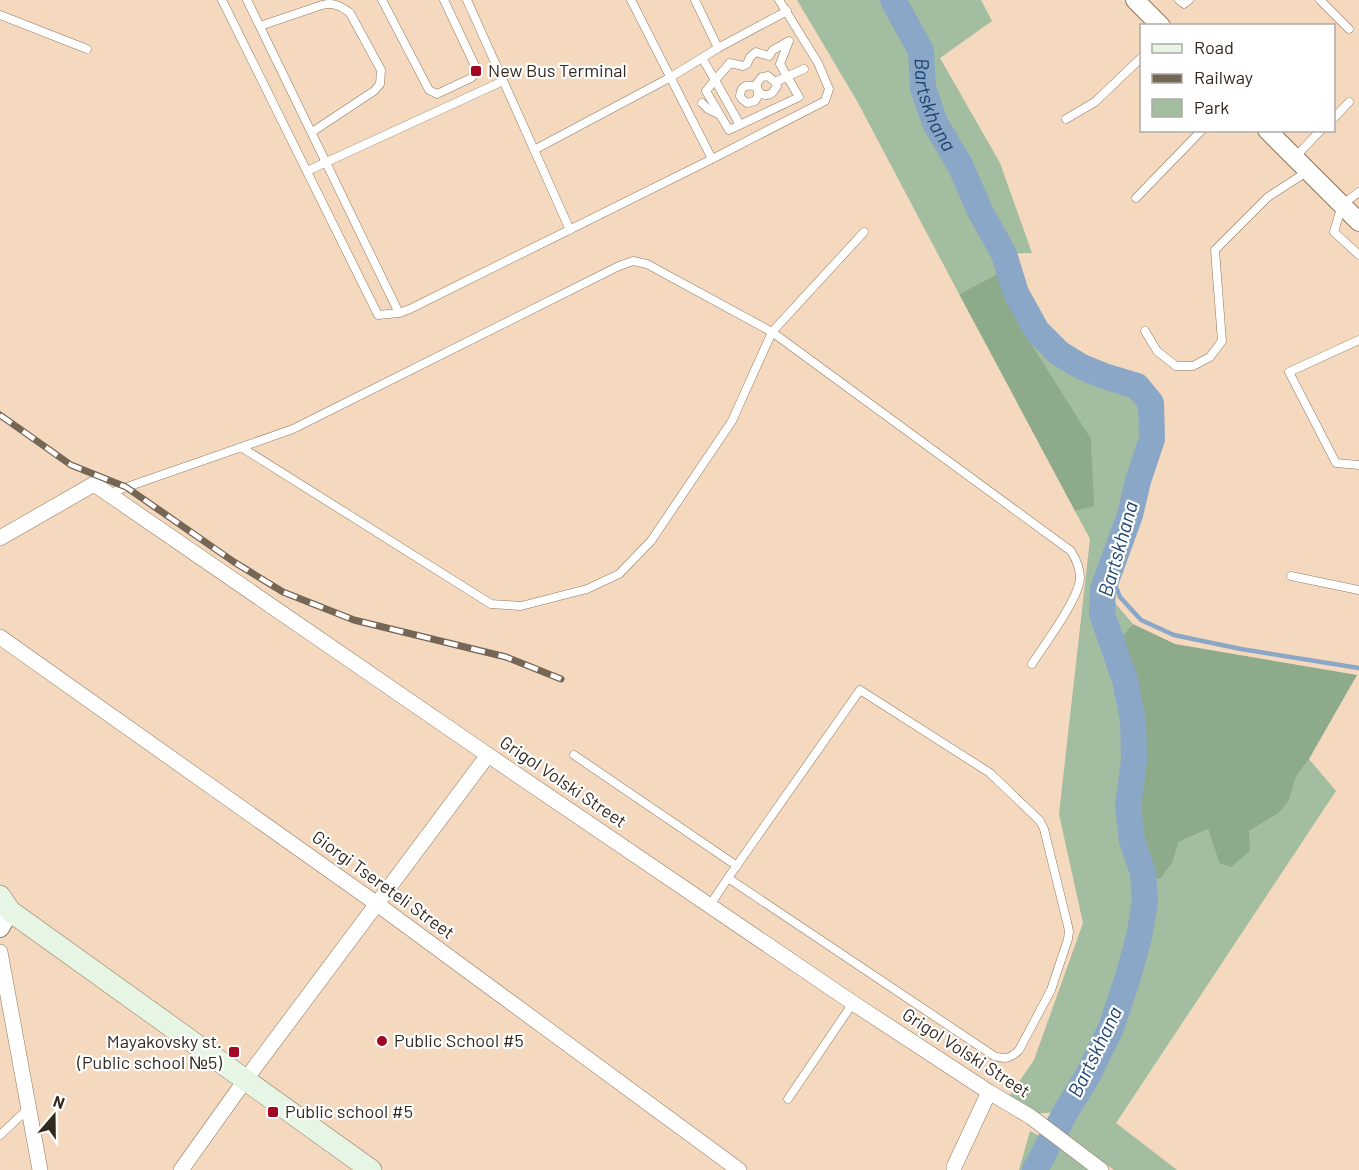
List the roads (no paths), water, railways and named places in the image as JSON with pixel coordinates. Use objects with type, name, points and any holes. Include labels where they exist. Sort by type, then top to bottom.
[{"type":"main road","points":[[3,912],[246,1079],[371,1170]]},
{"type":"street","points":[[1135,0],[1159,24]]},
{"type":"street","points":[[1269,132],[1359,222]]},
{"type":"street","name":"Grigol Volski Street","points":[[0,538],[94,484],[853,1003],[1031,1117],[1101,1170]]},
{"type":"street","name":"Giorgi Tsereteli Street","points":[[0,636],[377,904],[739,1170]]},
{"type":"street","points":[[181,1170],[246,1079],[489,755]]},
{"type":"street","points":[[0,952],[40,1170]]},
{"type":"street","points":[[954,1170],[989,1092]]},
{"type":"lane","points":[[222,0],[378,315],[399,313],[410,309],[825,101],[829,89],[818,63],[780,0]]},
{"type":"lane","points":[[247,0],[399,313]]},
{"type":"lane","points":[[382,0],[429,90],[437,94],[471,78],[476,73],[476,68],[444,0]]},
{"type":"lane","points":[[467,0],[570,230]]},
{"type":"lane","points":[[631,0],[712,159]]},
{"type":"lane","points":[[695,0],[718,48]]},
{"type":"lane","points":[[1179,0],[1184,4],[1189,0]]},
{"type":"lane","points":[[1320,0],[1349,29]]},
{"type":"lane","points":[[260,26],[322,4],[335,4],[350,13],[381,70],[380,84],[374,91],[312,132]]},
{"type":"lane","points":[[534,150],[671,77],[718,48],[787,11]]},
{"type":"lane","points":[[0,15],[87,49]]},
{"type":"lane","points":[[789,40],[780,64],[787,77],[799,97],[729,130],[706,91],[730,63],[743,66],[756,52],[769,56],[773,50],[789,40]]},
{"type":"lane","points":[[702,58],[740,124]]},
{"type":"lane","points":[[1066,119],[1095,102],[1140,59]]},
{"type":"lane","points":[[775,82],[804,69]]},
{"type":"lane","points":[[768,76],[775,82],[777,86],[770,96],[764,96],[758,90],[757,83],[762,77],[768,76]]},
{"type":"lane","points":[[307,171],[503,81]]},
{"type":"lane","points":[[1335,117],[1349,102]]},
{"type":"lane","points":[[702,103],[708,109],[720,114]]},
{"type":"lane","points":[[1136,198],[1200,132]]},
{"type":"lane","points":[[1294,158],[1319,132]]},
{"type":"lane","points":[[1145,331],[1157,351],[1176,366],[1193,366],[1210,357],[1221,342],[1215,250],[1268,197],[1308,171]]},
{"type":"lane","points":[[1359,192],[1342,205],[1334,232],[1359,255]]},
{"type":"lane","points":[[241,447],[491,604],[521,606],[588,588],[619,574],[651,541],[732,421],[772,332],[864,232]]},
{"type":"lane","points":[[108,494],[293,429],[633,261],[647,264],[772,332],[1071,551],[1078,564],[1080,579],[1069,607],[1032,664]]},
{"type":"lane","points":[[1359,340],[1289,372],[1336,463],[1359,465]]},
{"type":"lane","points":[[1292,576],[1359,590]]},
{"type":"lane","points":[[710,905],[728,878],[860,690],[990,773],[1040,821],[1067,922],[1068,939],[1048,996],[1019,1050],[1013,1056],[1002,1059],[994,1056],[728,878]]},
{"type":"lane","points":[[574,755],[737,866]]},
{"type":"lane","points":[[788,1099],[853,1003]]},
{"type":"lane","points":[[0,1135],[29,1108]]},
{"type":"waterway","name":"Bartskhana","points":[[893,0],[921,51],[923,88],[935,123],[960,165],[980,211],[1004,254],[1016,293],[1037,331],[1059,353],[1082,367],[1137,386],[1151,403],[1152,439],[1130,515],[1103,589],[1102,614],[1125,680],[1133,720],[1134,760],[1128,807],[1132,841],[1143,873],[1145,901],[1139,937],[1111,1028],[1087,1077],[1035,1170]]},
{"type":"waterway","points":[[1116,556],[1112,577],[1120,597],[1141,620],[1174,635],[1241,649],[1359,668]]},
{"type":"railway","points":[[0,415],[71,465],[126,487],[234,562],[283,592],[354,620],[506,657],[561,679]]},
{"type":"place","name":"New Bus Terminal","points":[[476,71]]},
{"type":"place","name":"Public School #5","points":[[382,1041]]},
{"type":"place","name":"Mayakovsky st. (Public school №5)","points":[[234,1052]]},
{"type":"place","name":"Public school #5","points":[[273,1112]]}]
